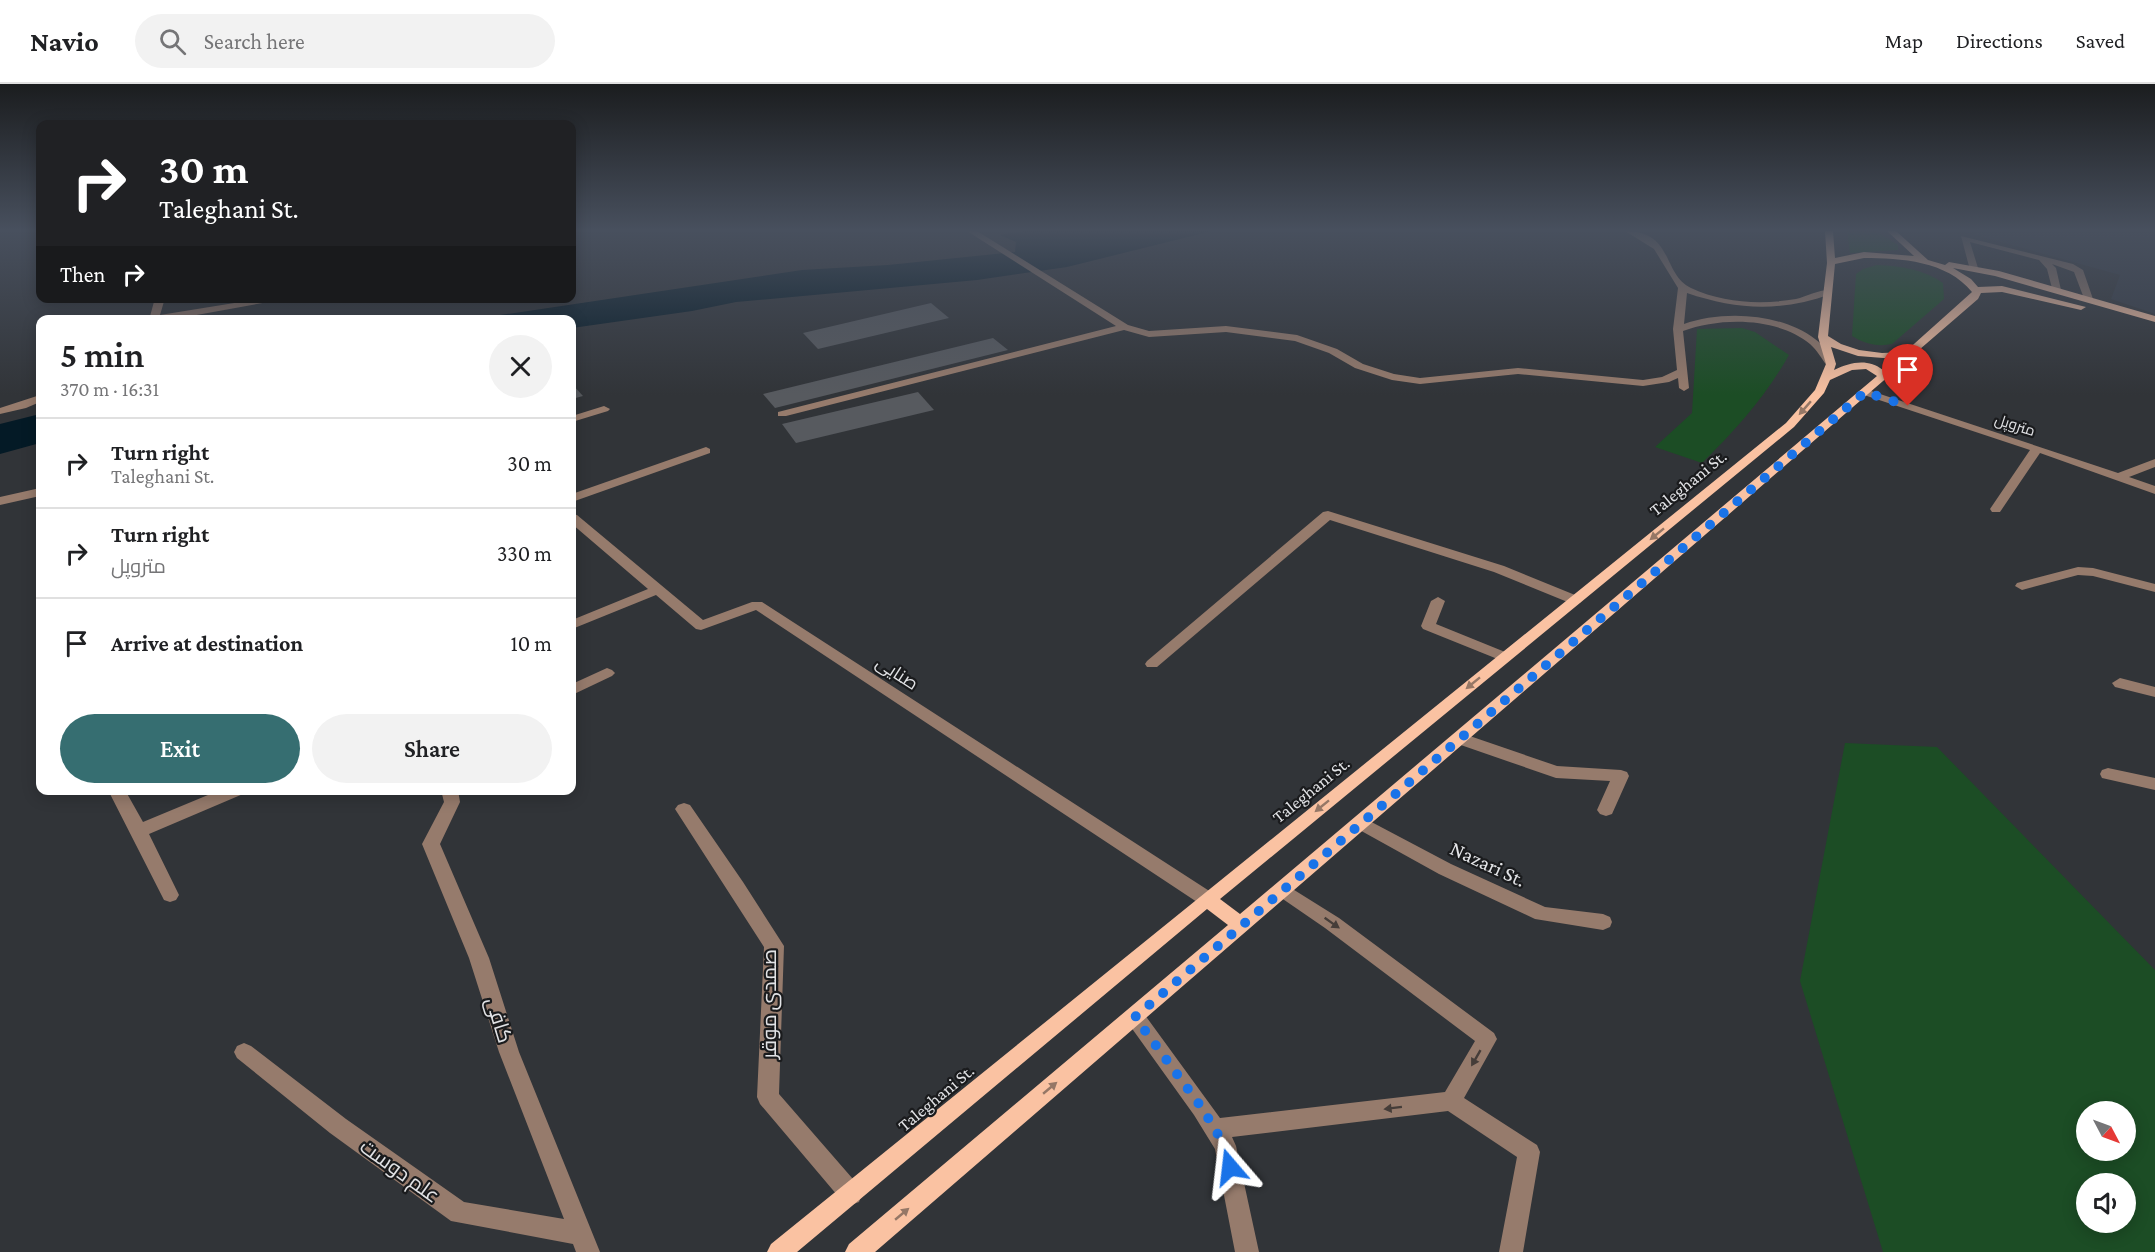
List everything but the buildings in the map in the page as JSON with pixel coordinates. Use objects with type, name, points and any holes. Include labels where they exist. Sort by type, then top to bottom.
[{"type":"main road","points":[[1829,286],[1823,337],[1829,370],[1855,365],[1870,367],[1882,375]]},
{"type":"main road","points":[[857,1252],[1362,824],[1975,297],[1976,290],[1972,286]]},
{"type":"main road","points":[[1997,286],[2002,289]]},
{"type":"main road","points":[[2040,286],[2155,319]]},
{"type":"main road","points":[[1976,290],[2002,289],[2155,326]]},
{"type":"main road","points":[[1823,337],[1837,346],[1870,355],[1892,357],[1909,354]]},
{"type":"main road","name":"Taleghani St.","points":[[779,1252],[1207,899],[1790,425],[1820,391],[1829,370]]},
{"type":"main road","points":[[1207,899],[1242,925]]},
{"type":"street","points":[[1057,286],[1124,327],[1149,334],[1226,329],[1297,338],[1333,351],[1359,366],[1392,376],[1420,381],[1518,371],[1643,382],[1665,380],[1682,371]]},
{"type":"street","points":[[2055,286],[2056,290]]},
{"type":"street","points":[[2083,286],[2088,299]]},
{"type":"street","points":[[1684,388],[1678,329],[1683,288],[1722,301],[1764,306],[1787,304],[1828,292]]},
{"type":"street","points":[[179,315],[255,303]]},
{"type":"street","points":[[1678,329],[1688,324],[1716,319],[1788,327],[1812,341],[1829,370]]},
{"type":"street","points":[[782,414],[1124,327]]},
{"type":"street","name":"متروپل","points":[[1865,392],[2037,448],[2155,490]]},
{"type":"street","points":[[0,411],[36,400]]},
{"type":"street","points":[[576,418],[604,409]]},
{"type":"street","points":[[1996,509],[2037,448]]},
{"type":"street","points":[[576,497],[705,451]]},
{"type":"street","points":[[2117,477],[2155,463]]},
{"type":"street","points":[[0,501],[36,493]]},
{"type":"street","points":[[1152,664],[1328,514],[1499,569],[1575,600]]},
{"type":"street","name":"صنایی","points":[[576,521],[701,626],[757,605],[1207,899]]},
{"type":"street","points":[[2022,586],[2078,571],[2093,572],[2155,588]]},
{"type":"street","points":[[576,623],[657,590]]},
{"type":"street","points":[[1438,601],[1428,626],[1505,657]]},
{"type":"street","points":[[576,688],[607,673]]},
{"type":"street","points":[[2120,683],[2155,692]]},
{"type":"street","points":[[1461,739],[1556,772],[1621,776],[1606,810]]},
{"type":"street","points":[[2108,774],[2155,784]]},
{"type":"street","points":[[119,795],[140,831],[170,895]]},
{"type":"street","points":[[140,831],[225,795]]},
{"type":"street","name":"کافی","points":[[450,795],[452,802],[430,844],[479,958],[509,1052],[584,1243]]},
{"type":"street","name":"صمدی موقر","points":[[684,809],[774,946],[768,1097],[851,1194]]},
{"type":"street","name":"Nazari St.","points":[[1362,824],[1445,870],[1542,914],[1603,922]]},
{"type":"street","points":[[1283,890],[1332,923],[1487,1039],[1451,1101]]},
{"type":"street","points":[[1135,1017],[1225,1146],[1247,1252]]},
{"type":"street","name":"علم دوست","points":[[244,1052],[338,1126],[459,1213],[584,1243]]},
{"type":"street","points":[[1215,1129],[1451,1101],[1529,1152],[1511,1252]]},
{"type":"shaded area","points":[[2116,286],[2155,286],[2155,314],[2111,299]]},
{"type":"green space","points":[[1855,286],[1943,286],[1944,299],[1892,344],[1871,344],[1852,336]]},
{"type":"green space","points":[[1742,328],[1755,332],[1789,355],[1760,399],[1738,426],[1702,463],[1655,447],[1692,413],[1697,329]]},
{"type":"green space","points":[[1845,743],[1937,747],[2155,970],[2155,1252],[1883,1252],[1800,981]]},
{"type":"water","points":[[698,286],[917,286],[736,302],[692,311],[576,327],[576,315],[500,315]]},
{"type":"water","points":[[36,415],[36,444],[0,454],[0,424]]},
{"type":"route","points":[[1230,1167],[1225,1146],[1202,1108],[1135,1017],[1865,392],[1908,406]]}]
